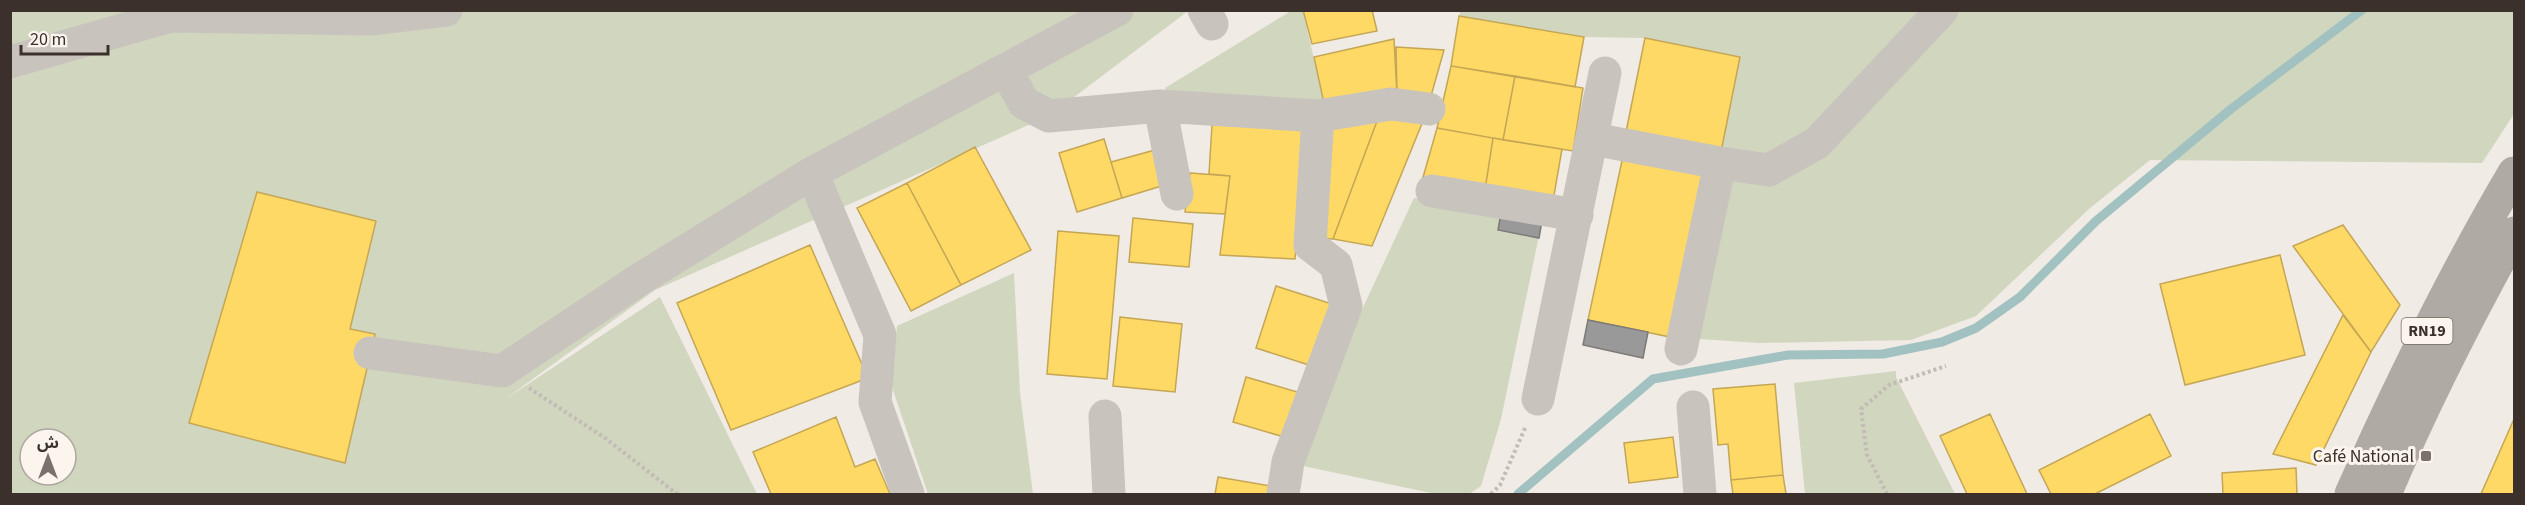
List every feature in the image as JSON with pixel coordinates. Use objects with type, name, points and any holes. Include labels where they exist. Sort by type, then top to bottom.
[{"type":"highway","name":"RN19","points":[[2351,495],[2431,322],[2480,230],[2514,173]]},
{"type":"highway","name":"RN19","points":[[2385,495],[2409,438],[2462,327],[2514,232]]},
{"type":"lane","points":[[10,62],[171,16],[371,19],[446,10]]},
{"type":"lane","points":[[370,353],[502,371],[637,281],[812,174],[1117,10]]},
{"type":"lane","points":[[1593,139],[1769,170],[1817,143],[1942,10]]},
{"type":"lane","points":[[1006,70],[1024,103],[1049,116],[1160,106],[1318,116],[1391,104],[1429,109]]},
{"type":"lane","points":[[1538,399],[1605,73]]},
{"type":"lane","points":[[1160,106],[1177,194]]},
{"type":"lane","points":[[1283,495],[1288,462],[1346,306],[1336,265],[1310,245],[1318,116]]},
{"type":"lane","points":[[1681,349],[1720,163]]},
{"type":"lane","points":[[812,174],[880,335],[875,402],[908,495]]},
{"type":"lane","points":[[1432,191],[1577,215]]},
{"type":"lane","points":[[1693,407],[1700,495]]},
{"type":"lane","points":[[1105,416],[1109,495]]},
{"type":"path","points":[[1887,495],[1867,455],[1861,409],[1890,385],[1946,366]]},
{"type":"path","points":[[502,371],[605,438],[677,495]]},
{"type":"path","points":[[1491,495],[1500,485],[1538,399]]},
{"type":"green space","points":[[1461,10],[2514,11],[2514,114],[2482,163],[2150,160],[2090,208],[1976,316],[1911,340],[1759,343],[1670,337],[1740,57],[1645,38],[1584,37],[1459,16]]},
{"type":"green space","points":[[10,11],[1188,11],[1049,116],[655,290],[504,400],[660,297],[757,494],[11,494]]},
{"type":"green space","points":[[1291,11],[1303,11],[1325,108],[1169,97],[1165,88]]},
{"type":"green space","points":[[1414,198],[1542,221],[1501,419],[1481,486],[1469,494],[1436,494],[1303,466],[1331,376]]},
{"type":"green space","points":[[1014,273],[1020,393],[1033,494],[928,494],[892,387],[897,326]]},
{"type":"green space","points":[[1896,371],[1896,377],[1955,494],[1805,494],[1794,383]]},
{"type":"building: سكن","points":[[1303,10],[1372,10],[1377,31],[1312,44]]},
{"type":"building: سكن","points":[[1459,16],[1584,37],[1575,87],[1451,66]]},
{"type":"building: سكن","points":[[1645,38],[1740,57],[1721,152],[1626,132]]},
{"type":"building: سكن","points":[[1394,39],[1397,95],[1325,108],[1314,57]]},
{"type":"building: سكن","points":[[1396,47],[1444,50],[1431,96],[1397,95]]},
{"type":"building: سكن","points":[[1451,66],[1515,76],[1503,140],[1437,128]]},
{"type":"building: سكن","points":[[1515,76],[1583,88],[1573,151],[1503,140]]},
{"type":"building: سكن","points":[[1380,113],[1423,121],[1372,246],[1333,239]]},
{"type":"building: سكن","points":[[1380,113],[1333,239],[1320,238],[1331,125]]},
{"type":"building: سكن","points":[[1212,125],[1308,126],[1295,259],[1220,255],[1230,176],[1209,174]]},
{"type":"building: سكن","points":[[1437,128],[1493,138],[1485,190],[1422,181]]},
{"type":"building: سكن","points":[[1493,138],[1562,149],[1553,201],[1485,190]]},
{"type":"building: سكن","points":[[1104,139],[1122,198],[1077,212],[1059,153]]},
{"type":"building: سكن","points":[[975,147],[1031,250],[961,285],[907,183]]},
{"type":"building: سكن","points":[[1155,150],[1165,185],[1122,198],[1111,162]]},
{"type":"building: سكن","points":[[1623,156],[1705,173],[1670,337],[1588,320]]},
{"type":"building: سكن","points":[[1190,173],[1230,176],[1225,214],[1185,212]]},
{"type":"building: سكن","points":[[907,183],[961,285],[911,311],[857,208]]},
{"type":"building: سكن","points":[[257,192],[376,221],[350,329],[375,334],[345,463],[189,423]]},
{"type":"building: سكن","points":[[1133,218],[1193,224],[1189,267],[1129,262]]},
{"type":"building: سكن","points":[[2343,225],[2400,305],[2371,352],[2293,246]]},
{"type":"building: سكن","points":[[1058,231],[1119,236],[1107,379],[1047,374]]},
{"type":"building: سكن","points":[[810,245],[868,378],[731,430],[677,303]]},
{"type":"building: سكن","points":[[2280,255],[2305,355],[2185,385],[2160,284]]},
{"type":"building: سكن","points":[[1276,286],[1335,305],[1315,367],[1256,348]]},
{"type":"building: سكن","points":[[2343,315],[2371,352],[2316,465],[2273,454]]},
{"type":"building: سكن","points":[[1120,317],[1182,324],[1175,392],[1113,386]]},
{"type":"building: سكن","points":[[1246,377],[1304,394],[1291,439],[1233,422]]},
{"type":"building: سكن","points":[[1775,384],[1783,475],[1731,480],[1728,444],[1718,445],[1713,389]]},
{"type":"building: سكن","points":[[1990,414],[2027,494],[1967,494],[1940,436]]},
{"type":"building: سكن","points":[[2150,414],[2171,456],[2095,494],[2051,494],[2039,470]]},
{"type":"building: سكن","points":[[836,417],[855,467],[875,459],[890,494],[771,494],[753,452]]},
{"type":"building: سكن","points":[[2514,419],[2514,494],[2481,494]]},
{"type":"building: سكن","points":[[1673,437],[1678,477],[1629,483],[1624,443]]},
{"type":"building: سكن","points":[[2296,468],[2297,494],[2223,494],[2222,473]]},
{"type":"building: سكن","points":[[1783,475],[1786,494],[1733,494],[1731,480]]},
{"type":"building: سكن","points":[[1218,477],[1276,487],[1274,494],[1215,494]]},
{"type":"building: صناعة","points":[[1501,213],[1542,221],[1539,238],[1498,230]]},
{"type":"building: صناعة","points":[[1588,320],[1648,332],[1643,358],[1583,345]]},
{"type":"waterway","points":[[1518,494],[1653,379],[1788,355],[1883,354],[1942,342],[1976,328],[2020,297],[2096,221],[2231,109],[2362,10]]},
{"type":"place","name":"Café National","points":[[2426,456]]}]
